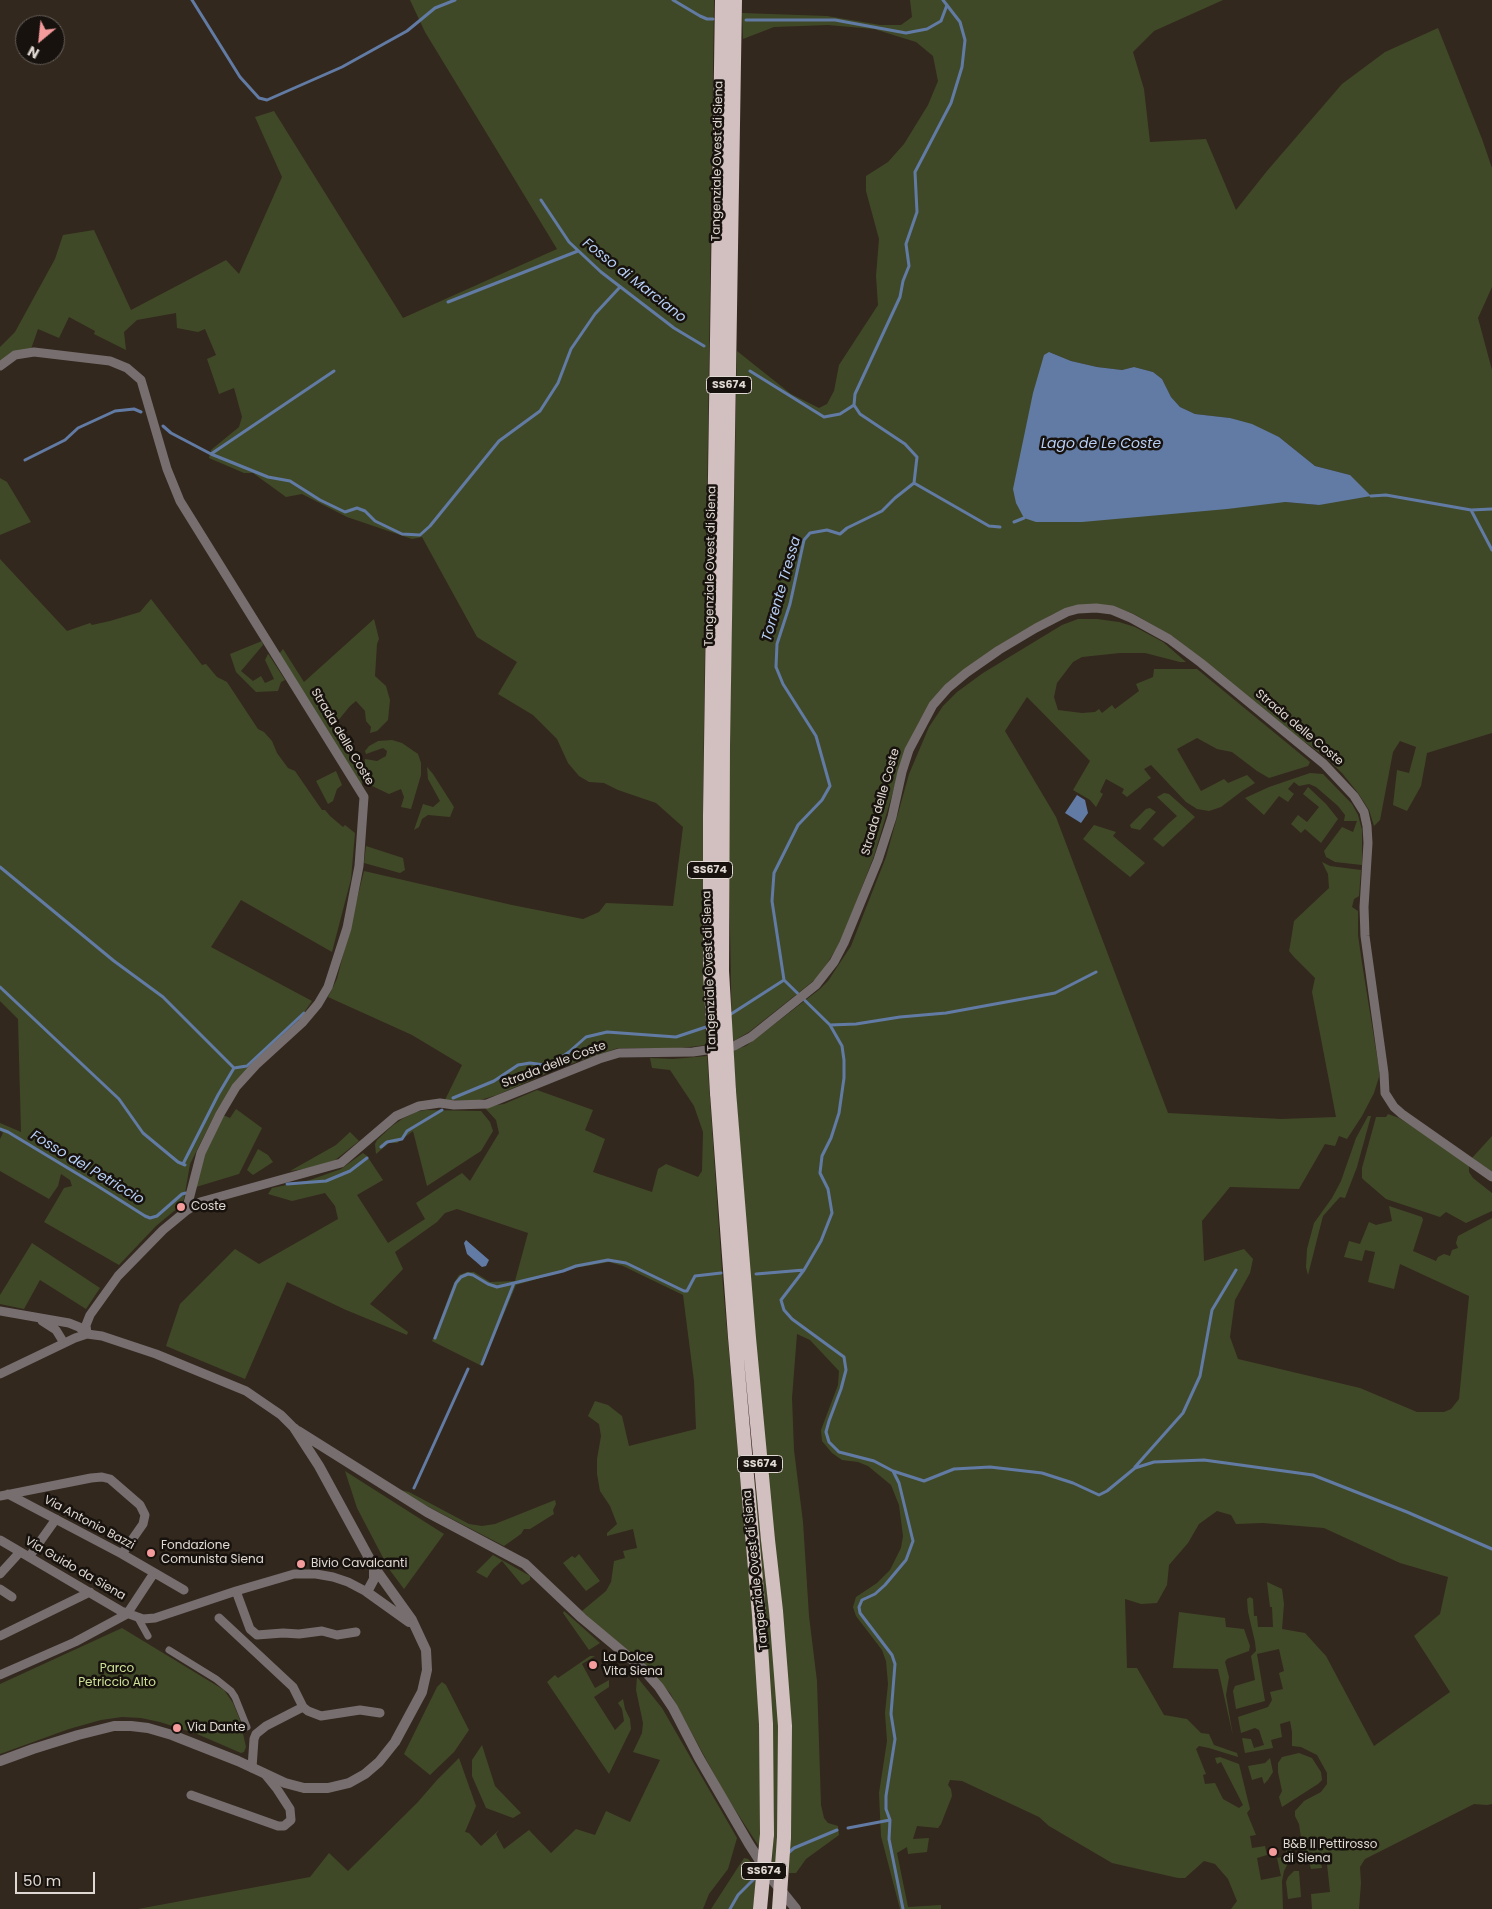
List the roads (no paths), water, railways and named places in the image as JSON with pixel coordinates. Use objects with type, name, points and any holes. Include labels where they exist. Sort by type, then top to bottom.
[{"type":"highway","name":"Tangenziale Ovest di Siena","points":[[722,0],[717,769],[723,1092],[735,1337],[760,1625],[766,1724],[767,1834],[760,1909]]},
{"type":"highway","name":"Tangenziale Ovest di Siena","points":[[717,769],[735,0]]},
{"type":"highway","name":"Tangenziale Ovest di Siena","points":[[723,1092],[776,1611],[785,1726],[784,1837],[779,1909]]},
{"type":"street","name":"Strada delle Coste","points":[[0,366],[15,355],[34,352],[94,358],[114,363],[132,371],[141,380],[167,469],[180,501],[351,773],[364,797],[359,866],[347,928],[328,987],[318,1004],[302,1023],[256,1065],[236,1087],[220,1114],[201,1154],[186,1211]]},
{"type":"street","name":"Strada delle Coste","points":[[87,1334],[86,1325],[90,1316],[118,1276],[163,1230],[186,1211],[209,1199],[340,1163],[396,1116],[419,1106],[440,1103],[454,1105],[487,1104],[598,1059],[619,1053],[693,1052],[734,1046],[751,1037],[816,985],[834,962],[844,943],[878,860],[892,817],[909,750],[933,705],[948,688],[966,673],[999,650],[1036,628],[1067,612],[1078,609],[1096,608],[1112,610],[1169,639],[1202,663],[1324,764],[1354,796],[1364,812],[1367,826],[1368,844],[1364,907],[1365,936],[1384,1073],[1385,1093],[1394,1108],[1492,1177]]},
{"type":"street","points":[[0,1312],[69,1323],[79,1327],[87,1334]]},
{"type":"street","points":[[37,1319],[56,1330],[64,1343]]},
{"type":"street","points":[[0,1374],[87,1334],[121,1341],[240,1388],[271,1407],[295,1429],[319,1466],[374,1567],[412,1620],[426,1650],[427,1660],[426,1678],[422,1692],[395,1742],[374,1768],[354,1780],[336,1787],[322,1789],[292,1786],[172,1734],[131,1726],[114,1726],[84,1733],[0,1761]]},
{"type":"street","points":[[295,1429],[427,1512],[525,1564],[582,1618],[642,1668],[659,1687],[672,1708],[756,1855],[796,1909]]},
{"type":"street","points":[[319,1466],[329,1458],[337,1456]]},
{"type":"street","points":[[4,1495],[91,1478],[102,1477],[110,1479],[140,1505],[145,1515],[143,1524],[122,1554]]},
{"type":"street","name":"Via Antonio Bazzi","points":[[4,1495],[56,1519],[184,1590]]},
{"type":"street","points":[[29,1557],[56,1519]]},
{"type":"street","name":"Via Guido da Siena","points":[[0,1540],[127,1614],[138,1618]]},
{"type":"street","points":[[0,1574],[20,1552]]},
{"type":"street","points":[[367,1592],[374,1579],[374,1567]]},
{"type":"street","points":[[0,1675],[75,1642],[127,1614],[154,1573]]},
{"type":"street","points":[[148,1636],[138,1618],[155,1618],[284,1576],[300,1574],[333,1577],[348,1582],[367,1592],[405,1619],[420,1637]]},
{"type":"street","points":[[0,1589],[12,1597]]},
{"type":"street","points":[[236,1591],[250,1629],[257,1635],[299,1634],[322,1631],[337,1635],[356,1632]]},
{"type":"street","points":[[0,1635],[90,1592]]},
{"type":"street","points":[[220,1618],[293,1688],[303,1707],[313,1714],[321,1716],[360,1710],[380,1713]]},
{"type":"street","points":[[169,1650],[216,1679],[230,1691],[235,1696],[248,1727]]},
{"type":"street","points":[[252,1768],[256,1734],[266,1726],[303,1707]]},
{"type":"street","points":[[191,1795],[278,1826],[284,1826],[291,1820],[290,1809],[264,1773]]},
{"type":"water","name":"Lago de Le Coste","points":[[1049,352],[1071,361],[1097,367],[1122,370],[1134,367],[1153,372],[1162,379],[1171,397],[1180,407],[1195,414],[1230,418],[1252,424],[1279,437],[1315,466],[1350,475],[1371,496],[1319,505],[1285,502],[1082,522],[1036,522],[1024,518],[1016,503],[1013,489],[1033,393],[1044,355]]},
{"type":"water","points":[[1077,795],[1085,800],[1088,813],[1081,823],[1065,813]]},
{"type":"water","points":[[466,1240],[489,1260],[486,1266],[482,1267],[467,1254],[464,1243]]},
{"type":"waterway","points":[[192,0],[240,77],[259,98],[267,100],[342,67],[407,31],[435,8],[455,0]]},
{"type":"waterway","points":[[673,0],[700,16],[713,19]]},
{"type":"waterway","name":"Torrente Tressa","points":[[903,1909],[889,1839],[890,1820],[886,1809],[886,1796],[895,1739],[891,1714],[895,1664],[892,1655],[860,1613],[859,1607],[862,1600],[875,1594],[885,1585],[906,1560],[913,1541],[899,1483],[893,1471],[874,1461],[839,1452],[829,1442],[826,1432],[846,1370],[844,1357],[792,1319],[784,1310],[781,1300],[804,1270],[821,1241],[832,1213],[828,1189],[820,1173],[822,1156],[831,1138],[839,1113],[844,1078],[844,1060],[842,1046],[830,1025],[784,980],[772,901],[774,873],[798,825],[822,800],[830,786],[816,736],[783,684],[776,667],[777,644],[790,604],[804,540],[810,533],[827,530],[840,534],[847,528],[882,511],[914,483],[917,457],[905,444],[860,414],[854,405],[855,394],[900,297],[903,281],[909,266],[906,244],[917,212],[915,172],[951,103],[962,67],[965,40],[960,22],[943,0]]},
{"type":"waterway","points":[[746,20],[835,20],[906,33],[927,29],[941,21],[947,5]]},
{"type":"waterway","name":"Fosso di Marciano","points":[[541,200],[569,242],[601,272],[674,328],[704,346]]},
{"type":"waterway","points":[[448,302],[578,251]]},
{"type":"waterway","points":[[163,426],[171,433],[211,454],[268,477],[290,481],[320,500],[345,512],[357,508],[365,511],[375,521],[402,534],[420,535],[430,526],[499,441],[540,411],[558,383],[571,349],[595,314],[620,287]]},
{"type":"waterway","points":[[211,454],[334,371]]},
{"type":"waterway","name":"Fosso di Marciano","points":[[750,371],[824,417],[840,414],[854,405]]},
{"type":"waterway","points":[[25,460],[65,440],[78,428],[115,411],[134,409],[141,412]]},
{"type":"waterway","points":[[914,483],[989,526],[1000,527]]},
{"type":"waterway","points":[[1371,496],[1386,495],[1471,510],[1492,550]]},
{"type":"waterway","points":[[1471,510],[1492,509]]},
{"type":"waterway","points":[[1014,522],[1024,518]]},
{"type":"waterway","points":[[0,867],[114,961],[163,997],[234,1068],[183,1164]]},
{"type":"waterway","points":[[830,1025],[856,1024],[900,1017],[946,1013],[1055,993],[1096,972]]},
{"type":"waterway","points":[[728,1016],[784,980]]},
{"type":"waterway","points":[[0,987],[119,1099],[143,1133],[178,1162],[185,1165]]},
{"type":"waterway","points":[[234,1068],[247,1066],[304,1013]]},
{"type":"waterway","points":[[453,1098],[494,1081],[518,1065],[530,1063],[545,1065],[554,1062],[586,1037],[607,1032],[676,1037],[709,1026]]},
{"type":"waterway","points":[[381,1147],[387,1142],[402,1139],[407,1131],[442,1110]]},
{"type":"waterway","name":"Fosso del Petriccio","points":[[0,1129],[8,1132],[150,1218],[157,1216],[182,1194],[186,1193]]},
{"type":"waterway","points":[[287,1184],[326,1181],[350,1171],[367,1158]]},
{"type":"waterway","points":[[482,1364],[514,1283],[576,1266],[608,1260],[626,1263],[684,1291],[687,1291],[695,1276],[721,1273]]},
{"type":"waterway","points":[[756,1274],[804,1270]]},
{"type":"waterway","points":[[1135,1467],[1183,1413],[1200,1376],[1212,1310],[1236,1270]]},
{"type":"waterway","points":[[435,1338],[456,1283],[461,1277],[468,1274],[473,1275],[497,1287],[514,1283]]},
{"type":"waterway","points":[[414,1488],[468,1369]]},
{"type":"waterway","points":[[893,1471],[924,1481],[954,1469],[990,1467],[1042,1473],[1073,1483],[1099,1495],[1107,1491],[1135,1468],[1154,1462],[1204,1460],[1313,1475],[1407,1512],[1492,1549]]},
{"type":"waterway","points":[[848,1828],[890,1820]]},
{"type":"waterway","points":[[787,1854],[794,1848],[837,1830]]},
{"type":"waterway","points":[[730,1909],[738,1895],[758,1875]]},
{"type":"place","name":"Coste","points":[[181,1207]]},
{"type":"place","name":"Fondazione Comunista Siena","points":[[151,1553]]},
{"type":"place","name":"Bivio Cavalcanti","points":[[301,1564]]},
{"type":"place","name":"La Dolce Vita Siena","points":[[593,1665]]},
{"type":"place","name":"Via Dante","points":[[177,1728]]},
{"type":"place","name":"B&B Il Pettirosso di Siena","points":[[1273,1852]]},
{"type":"park label","name":"Parco Petriccio Alto","points":[[117,1676]]}]
